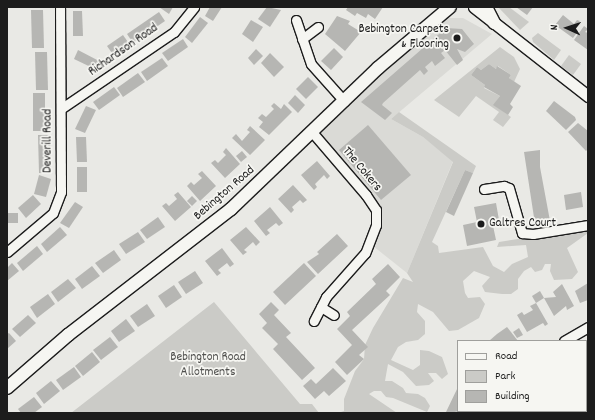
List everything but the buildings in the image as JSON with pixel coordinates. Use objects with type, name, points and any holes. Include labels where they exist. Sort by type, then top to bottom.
[{"type":"main road","name":"Bebington Road","points":[[7,388],[99,310],[221,218],[344,101],[450,7]]},
{"type":"main road","points":[[486,7],[494,23]]},
{"type":"street","name":"Deverill Road","points":[[7,252],[44,222],[58,204],[63,176],[60,7]]},
{"type":"street","name":"Richardson Road","points":[[62,108],[174,32],[194,7]]},
{"type":"street","points":[[474,7],[588,96]]},
{"type":"street","points":[[296,20],[311,64],[344,101]]},
{"type":"street","points":[[302,39],[318,26]]},
{"type":"street","name":"The Cokers","points":[[312,132],[366,195],[376,210],[376,225],[365,253],[326,297],[314,321]]},
{"type":"street","points":[[484,189],[504,186],[509,188],[522,233],[533,234],[588,225]]},
{"type":"street","points":[[321,307],[334,315]]},
{"type":"street","points":[[566,340],[588,328]]},
{"type":"shaded area","points":[[445,18],[463,18],[492,34],[391,119],[423,137],[453,161],[407,273],[373,246],[378,228],[379,209],[316,132],[375,77]]},
{"type":"green space","points":[[498,7],[509,7],[529,22],[520,30]]},
{"type":"green space","points":[[538,33],[561,50],[554,60],[533,42],[532,38]]},
{"type":"green space","points":[[500,47],[514,57],[520,69],[514,82],[509,78],[511,75],[498,66],[496,69],[489,64],[481,70],[477,67],[471,75],[485,85],[484,88],[500,96],[494,105],[511,117],[503,127],[493,120],[499,112],[476,96],[459,117],[434,100]]},
{"type":"green space","points":[[569,55],[581,64],[573,75],[561,66]]},
{"type":"green space","points":[[399,112],[476,166],[473,173],[465,170],[432,242],[438,246],[439,253],[483,247],[493,266],[504,272],[512,264],[528,257],[526,245],[497,247],[499,242],[588,228],[588,233],[567,248],[578,272],[572,279],[554,280],[550,271],[551,264],[545,264],[542,270],[535,272],[531,267],[524,271],[518,279],[518,289],[511,294],[502,294],[485,292],[482,286],[490,277],[474,271],[463,281],[465,293],[468,298],[480,297],[485,304],[479,318],[458,330],[449,331],[433,312],[418,304],[417,312],[425,321],[425,334],[418,340],[406,342],[398,347],[391,360],[413,370],[420,365],[420,350],[429,351],[442,357],[448,374],[442,379],[436,373],[428,373],[434,381],[429,385],[416,386],[403,372],[388,364],[385,381],[392,381],[403,388],[406,393],[418,394],[425,398],[430,406],[427,412],[393,398],[386,397],[381,391],[374,391],[369,394],[397,413],[338,413],[344,411],[344,399],[355,371],[364,359],[365,345],[373,328],[403,278],[413,282],[407,273],[453,162],[423,137],[391,119]]},
{"type":"green space","name":"Bebington Road Allotments","points":[[214,302],[300,404],[312,404],[319,413],[71,413]]},
{"type":"place","name":"Bebington Carpets & Flooring","points":[[457,38]]},
{"type":"place","name":"Galtres Court","points":[[481,224]]}]
